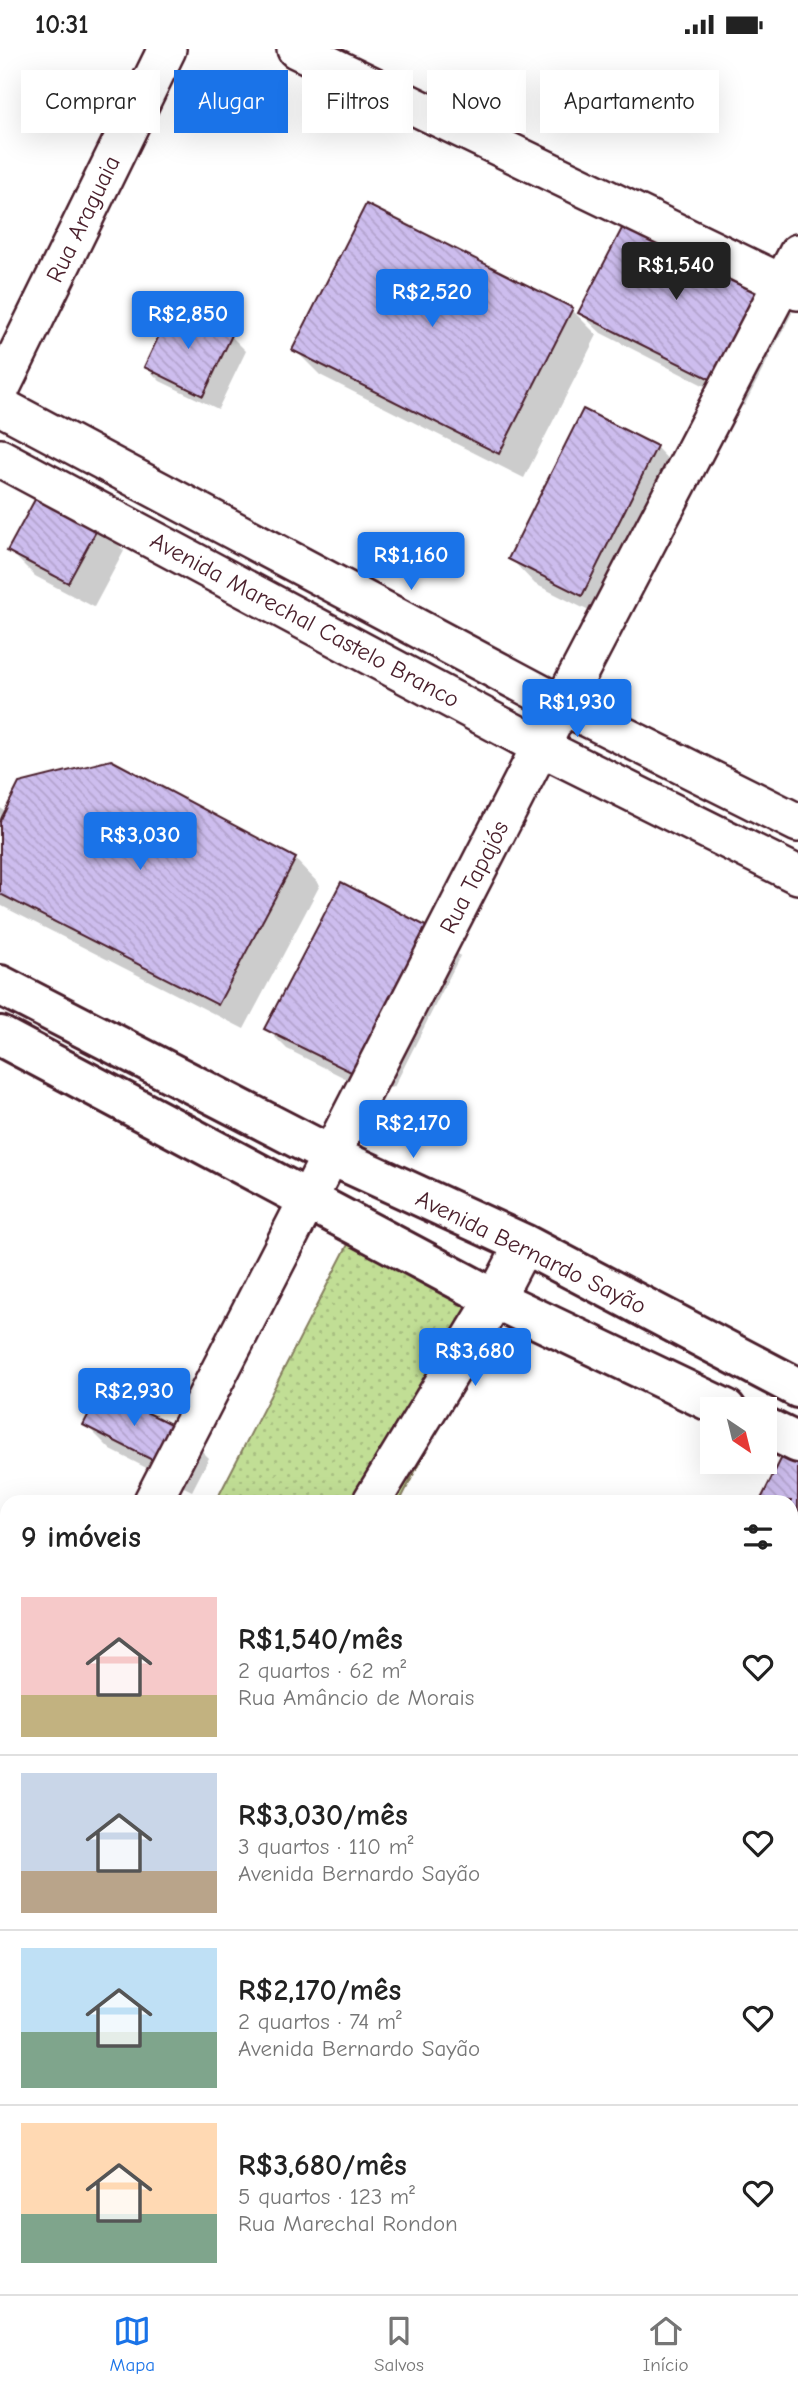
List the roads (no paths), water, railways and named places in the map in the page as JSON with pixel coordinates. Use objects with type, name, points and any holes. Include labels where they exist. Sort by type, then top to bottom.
[{"type":"main road","name":"Avenida Bernardo Sayão","points":[[0,985],[330,1155],[524,1244],[798,1388]]},
{"type":"main road","points":[[0,1036],[495,1299],[701,1397]]},
{"type":"main road","points":[[777,1433],[798,1443]]},
{"type":"street","name":"Rua Araguaia","points":[[0,390],[167,49]]},
{"type":"street","points":[[296,49],[793,276]]},
{"type":"street","name":"Rua Tapajós","points":[[156,1495],[562,705],[793,276]]},
{"type":"street","name":"Avenida Marechal Castelo Branco","points":[[0,406],[562,705],[798,823]]},
{"type":"street","name":"Avenida Marechal Castelo Branco","points":[[0,458],[541,747],[798,875]]},
{"type":"street","points":[[376,1495],[495,1299],[524,1244]]}]
